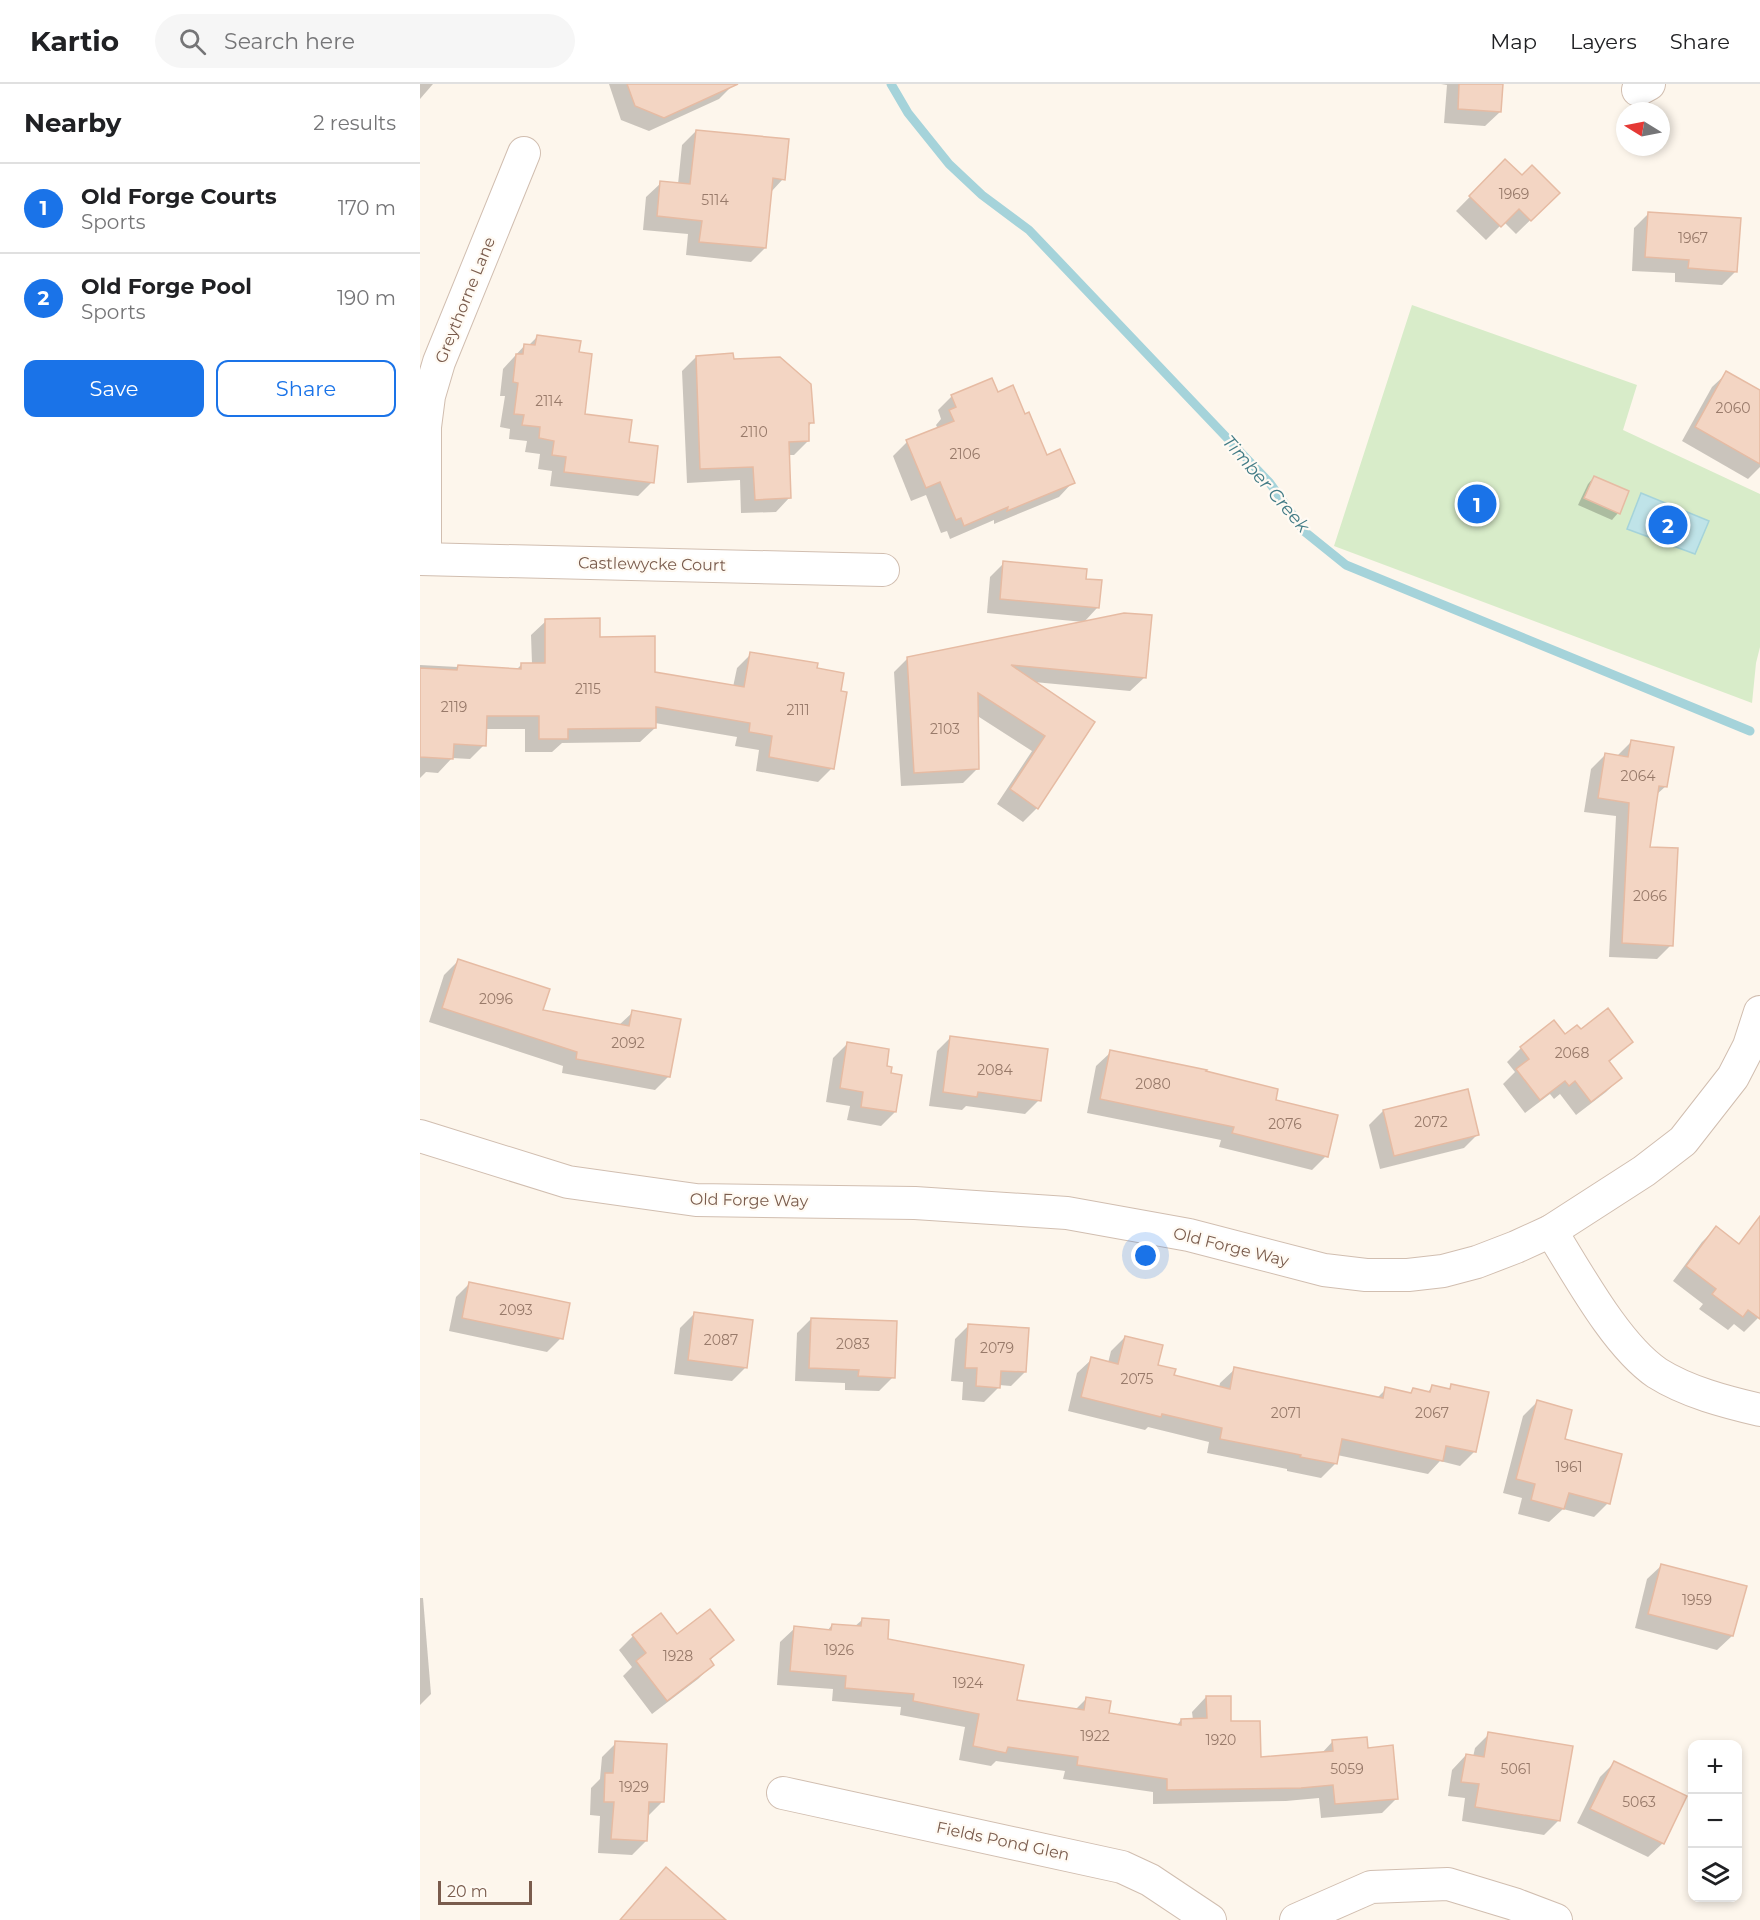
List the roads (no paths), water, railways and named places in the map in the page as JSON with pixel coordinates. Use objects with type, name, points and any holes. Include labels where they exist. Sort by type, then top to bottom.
[{"type":"street","name":"Greythorne Lane","points":[[422,559],[425,427],[429,396],[439,362],[524,153]]},
{"type":"street","name":"Castlewycke Court","points":[[422,559],[883,570]]},
{"type":"street","name":"Old Forge Way","points":[[420,1136],[568,1182],[696,1200],[915,1203],[1067,1213],[1189,1235],[1324,1270],[1366,1275],[1408,1275],[1443,1271],[1477,1262],[1551,1231],[1644,1171],[1683,1141],[1732,1077],[1749,1046],[1760,1012]]},
{"type":"street","points":[[1551,1231],[1602,1312],[1637,1356],[1658,1373],[1683,1386],[1737,1405],[1760,1410]]},
{"type":"street","name":"Fields Pond Glen","points":[[783,1793],[1122,1867],[1150,1880],[1210,1920]]},
{"type":"street","points":[[1296,1920],[1371,1887],[1448,1884],[1514,1904],[1556,1920]]},
{"type":"water","points":[[1641,493],[1709,521],[1695,554],[1627,529]]},
{"type":"waterway","name":"Timber Creek","points":[[891,84],[908,113],[949,164],[982,195],[1029,230],[1269,482],[1305,532],[1346,565],[1750,731]]},
{"type":"place","name":"Old Forge Courts","points":[[1477,504]]},
{"type":"place","name":"Old Forge Pool","points":[[1668,525]]}]
